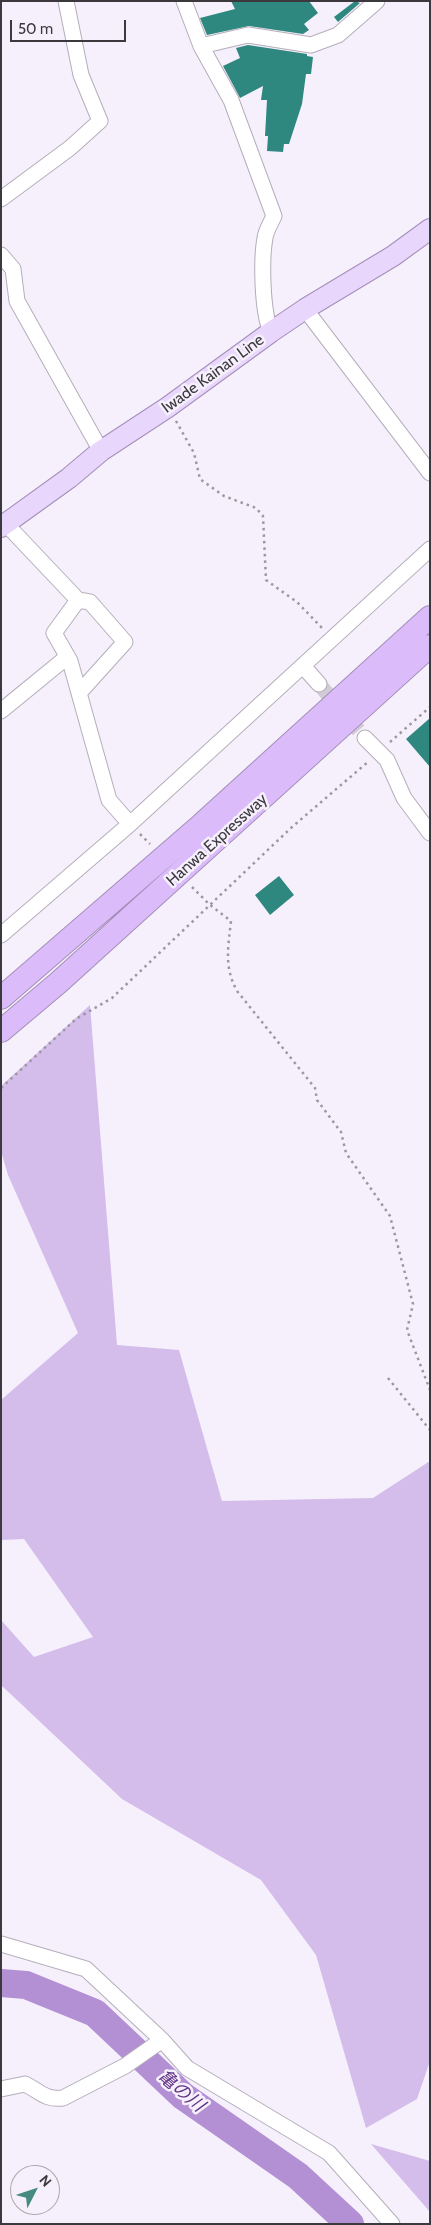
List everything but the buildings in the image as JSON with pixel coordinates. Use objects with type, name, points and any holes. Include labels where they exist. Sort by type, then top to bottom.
[{"type":"highway","name":"Hanwa Expressway","points":[[1,998],[202,824],[430,617]]},
{"type":"highway","name":"Hanwa Expressway","points":[[1,1031],[58,983],[430,646]]},
{"type":"main road","name":"Iwade Kainan Line","points":[[4,526],[69,478],[101,451],[168,407],[271,332],[305,309],[393,256],[430,229]]},
{"type":"street","points":[[1,199],[70,148],[100,121],[81,75],[66,1]]},
{"type":"street","points":[[184,1],[201,46],[231,100],[274,216],[265,236],[263,258],[266,320],[271,332]]},
{"type":"street","points":[[201,46],[248,35],[311,45],[338,35],[377,1]]},
{"type":"street","points":[[1,255],[13,269],[17,301],[101,451]]},
{"type":"street","points":[[305,309],[430,473]]},
{"type":"street","points":[[4,526],[78,600],[90,602],[125,642],[78,693]]},
{"type":"street","points":[[1,935],[130,824],[430,549]]},
{"type":"street","points":[[78,600],[54,633],[67,656],[109,800],[130,824]]},
{"type":"street","points":[[1,711],[67,656]]},
{"type":"street","points":[[303,666],[319,684]]},
{"type":"street","points":[[365,738],[388,760],[404,798],[430,833]]},
{"type":"street","points":[[1,1944],[86,1969],[158,2043],[187,2068],[329,2153],[392,2224]]},
{"type":"street","points":[[1,2089],[26,2084],[44,2096],[52,2099],[63,2098],[125,2066],[158,2043]]},
{"type":"path","points":[[168,407],[194,453],[200,479],[224,496],[256,508],[263,516],[266,580],[297,602],[331,638]]},
{"type":"path","points":[[1,1088],[76,1019],[112,998],[292,826],[430,707]]},
{"type":"path","points":[[130,824],[157,851]]},
{"type":"path","points":[[190,885],[210,905],[231,921],[228,956],[229,976],[237,991],[315,1088],[317,1100],[341,1132],[346,1153],[390,1216],[413,1304],[407,1330],[430,1390]]},
{"type":"path","points":[[388,1378],[430,1430]]},
{"type":"shaded area","points":[[90,1005],[117,1345],[179,1350],[222,1501],[373,1498],[430,1461],[430,2061],[417,2099],[366,2128],[316,1955],[261,1880],[122,1799],[1,1685],[1,1620],[34,1657],[93,1637],[24,1539],[1,1540],[1,1400],[78,1333],[8,1175],[1,1151],[1,1086]]},
{"type":"shaded area","points":[[371,2144],[430,2161],[430,2212]]},
{"type":"waterway","name":"亀の川","points":[[1,1983],[26,1985],[95,2013],[183,2096],[298,2176],[350,2224]]},
{"type":"tunnel","points":[[319,684],[365,738]]}]
